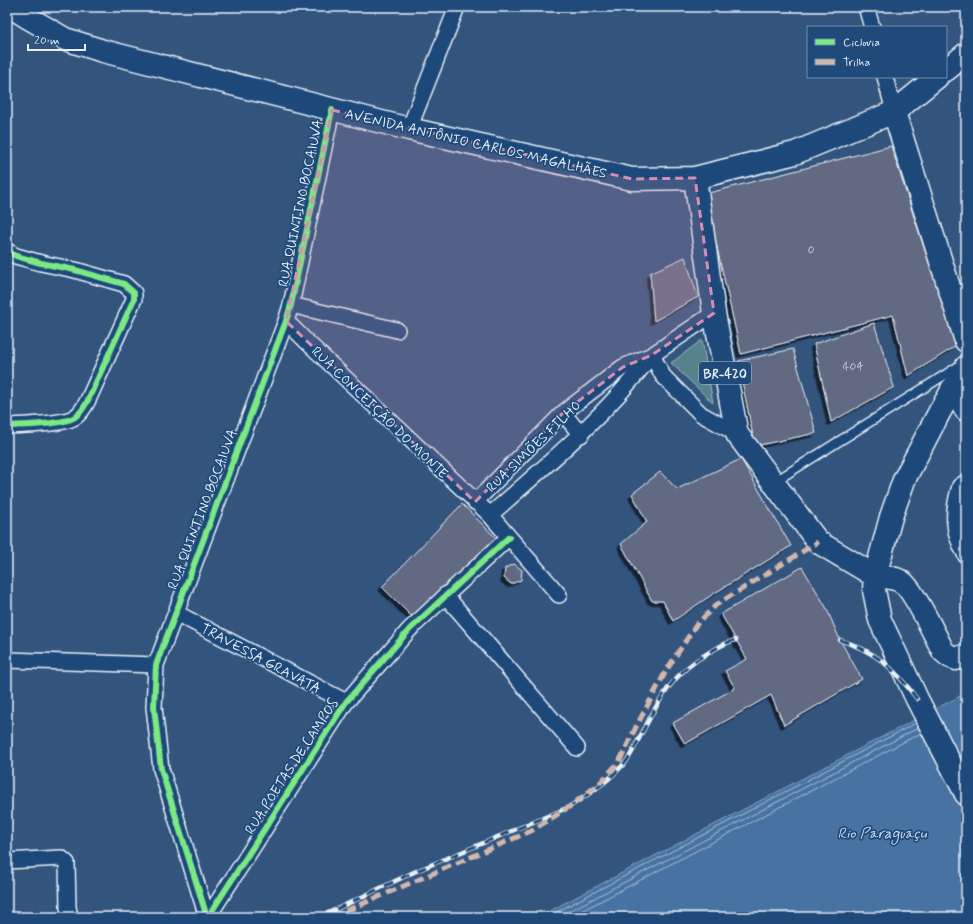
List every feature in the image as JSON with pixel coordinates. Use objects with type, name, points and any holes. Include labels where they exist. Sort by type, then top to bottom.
[{"type":"main road","name":"AVENIDA ANTÔNIO CARLOS MAGALHÃES","points":[[11,7],[26,18],[65,39],[103,51],[409,129],[632,179],[695,178],[795,153],[894,112],[936,78]]},
{"type":"main road","points":[[947,69],[966,54]]},
{"type":"main road","points":[[894,112],[966,341]]},
{"type":"main road","name":"BR-420","points":[[695,178],[714,313],[736,434],[818,542],[875,576]]},
{"type":"main road","points":[[966,367],[952,389],[904,480],[891,517],[875,576],[874,590],[880,620],[917,699],[966,794]]},
{"type":"main road","points":[[952,389],[966,410]]},
{"type":"main road","points":[[875,576],[898,580],[906,586],[943,651],[950,656],[961,657]]},
{"type":"street","points":[[409,129],[457,7]]},
{"type":"street","points":[[866,7],[872,26]]},
{"type":"street","points":[[885,78],[894,112]]},
{"type":"street","name":"RUA QUINTINO BOCAIUVA","points":[[207,917],[161,769],[154,707],[156,665],[286,321],[291,305],[332,110]]},
{"type":"street","points":[[7,251],[16,256],[75,270],[124,284],[134,293],[134,299],[88,400],[82,411],[75,418],[63,421],[7,426]]},
{"type":"street","points":[[291,305],[396,330]]},
{"type":"street","name":"RUA SIMÕES FILHO","points":[[476,502],[563,413],[623,367],[652,355],[714,313]]},
{"type":"street","name":"RUA CONCEIÇÃO DO MONTE","points":[[286,321],[490,515],[559,595]]},
{"type":"street","points":[[652,355],[663,376],[701,414],[736,434]]},
{"type":"street","name":"RUA SIMÕES FILHO","points":[[490,515],[581,435],[633,379],[652,355]]},
{"type":"street","points":[[563,413],[581,435]]},
{"type":"street","points":[[966,482],[960,486],[955,502],[954,518],[957,537],[966,556]]},
{"type":"street","name":"RUA POETAS DE CAMPOS","points":[[207,917],[346,702],[410,629],[508,537]]},
{"type":"street","points":[[445,595],[577,748]]},
{"type":"street","name":"TRAVESSA GRAVATA","points":[[176,613],[346,702]]},
{"type":"street","points":[[7,660],[156,665]]},
{"type":"street","points":[[7,861],[60,858],[64,860],[67,863],[68,907],[70,917]]},
{"type":"lane","points":[[773,482],[966,362]]},
{"type":"highlighted area","points":[[332,110],[632,179],[695,178],[714,313],[652,355],[623,367],[563,413],[475,502],[286,321]]},
{"type":"green space","points":[[702,340],[713,403],[671,363]]},
{"type":"water","name":"Rio Paraguaçu","points":[[966,693],[966,917],[538,917]]},
{"type":"building","points":[[891,146],[956,346],[908,376],[893,315],[741,354],[705,194]]},
{"type":"building","points":[[685,257],[698,297],[654,321],[650,273]]},
{"type":"building","points":[[874,323],[894,387],[831,422],[814,344]]},
{"type":"building","points":[[793,349],[816,433],[755,446],[738,361]]},
{"type":"building","points":[[741,459],[791,546],[710,596],[673,621],[663,601],[652,601],[621,544],[647,522],[632,494],[660,472],[677,489]]},
{"type":"building","points":[[462,504],[497,539],[417,622],[382,587]]},
{"type":"building","points":[[514,564],[522,570],[521,580],[511,584],[504,578],[505,568]]},
{"type":"building","points":[[802,567],[826,607],[840,640],[862,679],[784,725],[771,695],[685,744],[673,723],[735,688],[725,671],[747,659],[721,614]]},
{"type":"railway","points":[[320,917],[414,872],[569,807],[601,785],[628,759],[663,695],[686,668],[708,653],[736,640]]},
{"type":"railway","points":[[840,640],[864,650],[884,662],[900,678],[917,699]]},
{"type":"marked path","points":[[332,917],[531,831],[569,807],[599,784],[619,762],[666,671],[696,625],[716,605],[818,542]]},
{"type":"cycle path","points":[[207,917],[161,769],[154,707],[156,665],[286,321],[291,305],[332,110]]},
{"type":"cycle path","points":[[7,251],[16,256],[75,270],[124,284],[134,293],[134,299],[88,400],[79,414],[69,420],[61,422],[7,426]]},
{"type":"cycle path","points":[[208,917],[346,702],[410,629],[509,537]]}]
